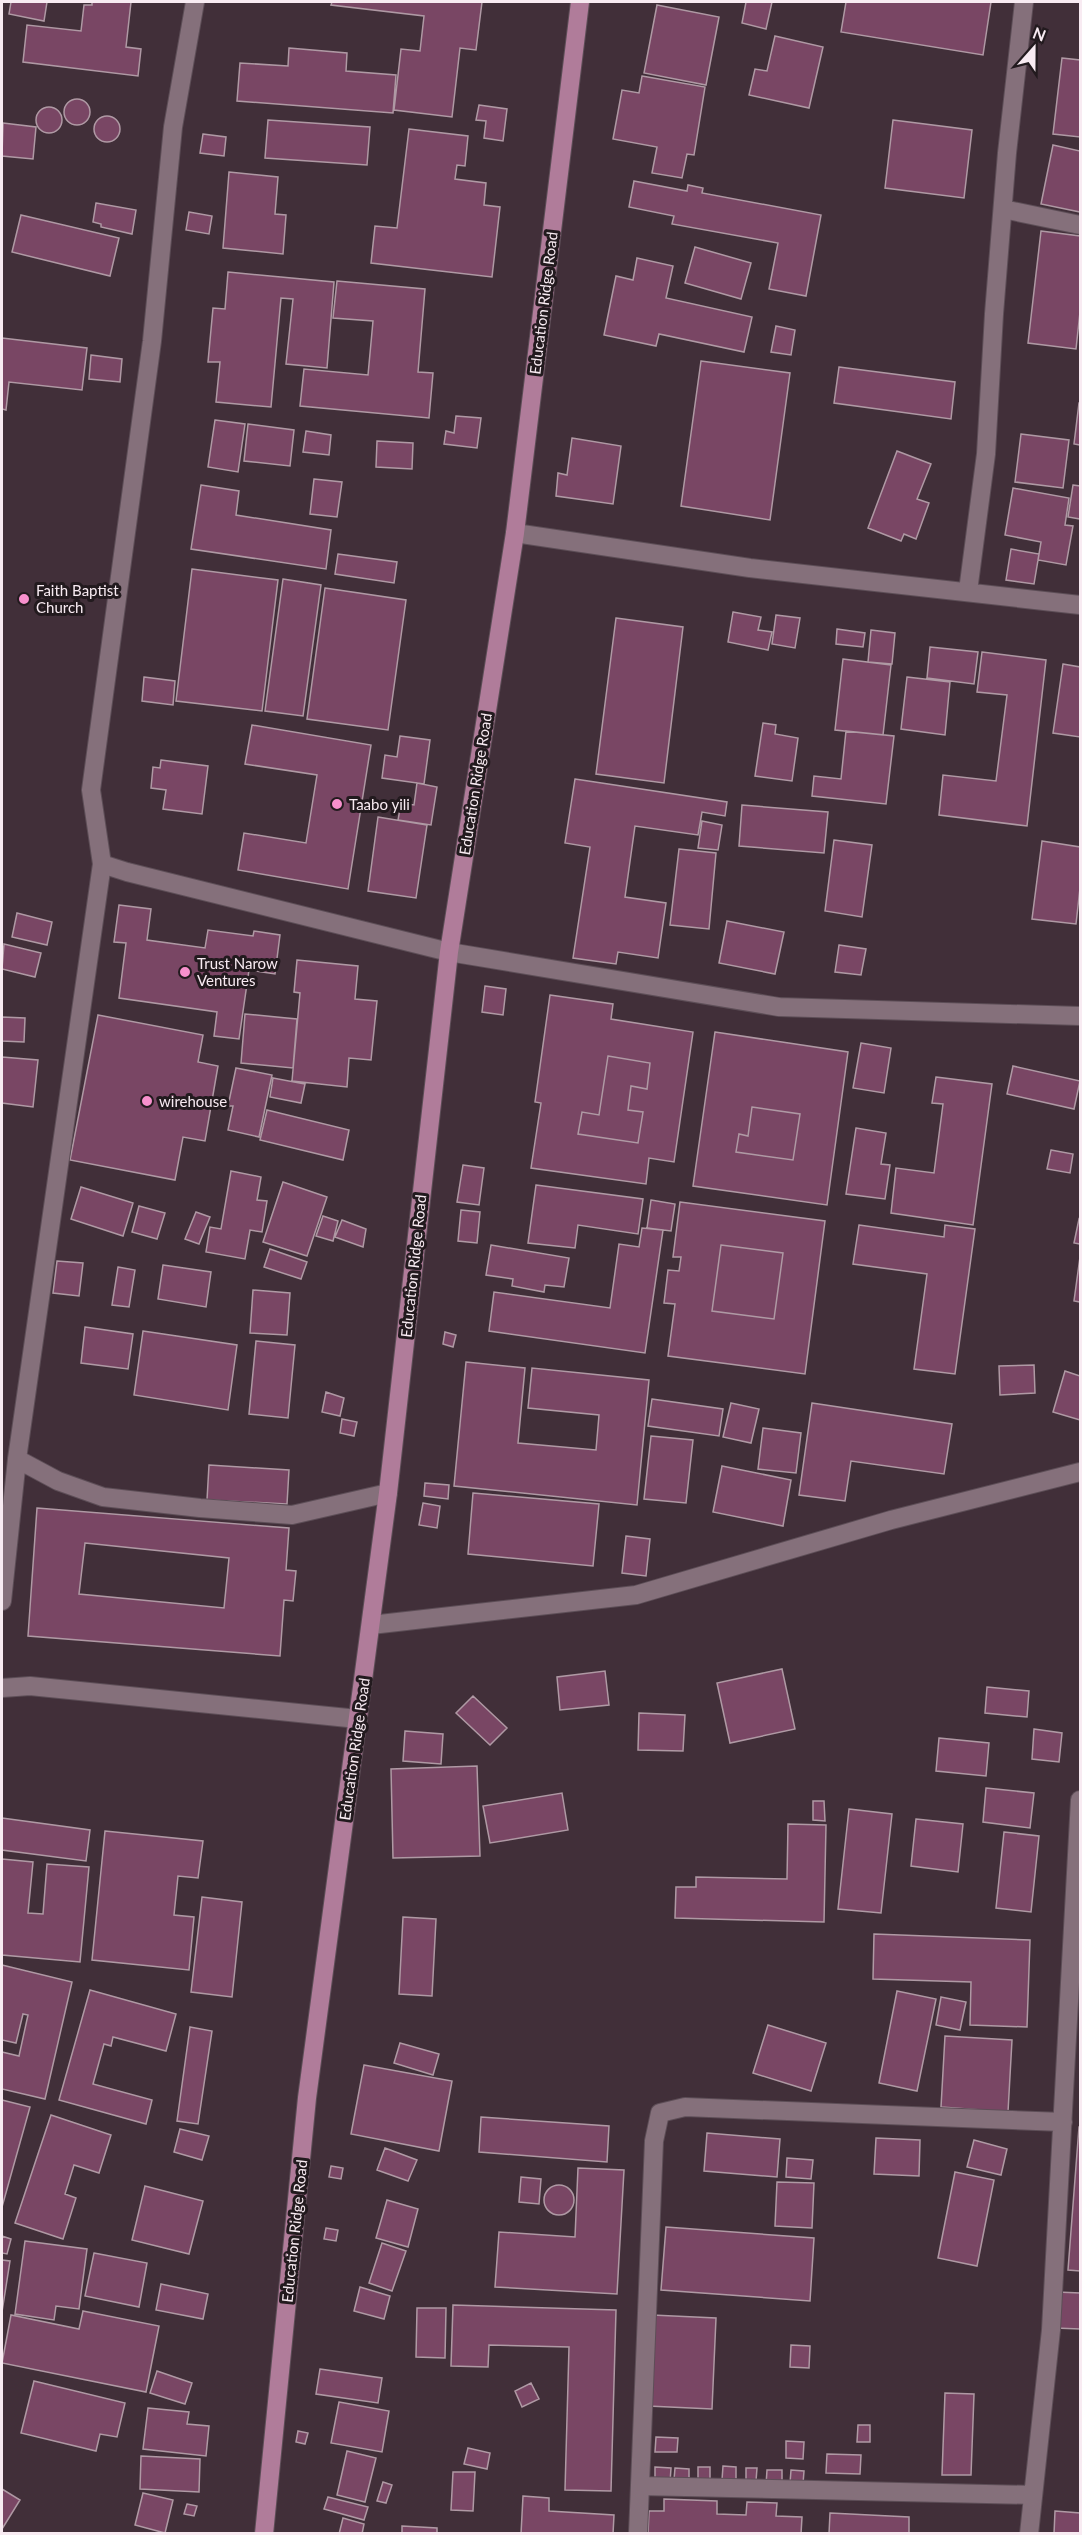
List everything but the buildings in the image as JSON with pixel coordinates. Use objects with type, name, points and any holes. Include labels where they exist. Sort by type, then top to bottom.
[{"type":"main road","name":"Education Ridge Road","points":[[264,2534],[307,2098],[388,1493],[449,952],[515,533],[580,2]]},
{"type":"street","points":[[2,1601],[17,1459],[102,864],[91,790],[152,341],[173,127],[195,2]]},
{"type":"street","points":[[968,591],[986,454],[1002,209],[1024,2]]},
{"type":"street","points":[[1002,209],[1080,225]]},
{"type":"street","points":[[515,533],[750,568],[1080,605]]},
{"type":"street","points":[[102,864],[449,952],[779,1007],[1080,1016]]},
{"type":"street","points":[[17,1459],[58,1481],[102,1497],[200,1508],[292,1515],[388,1493]]},
{"type":"street","points":[[371,1625],[636,1595],[891,1520],[1080,1472]]},
{"type":"street","points":[[2,1688],[30,1686],[358,1719]]},
{"type":"street","points":[[1029,2534],[1051,2330],[1080,1800]]},
{"type":"street","points":[[638,2534],[654,2141],[660,2113],[685,2107],[1063,2122]]},
{"type":"street","points":[[640,2486],[1033,2494]]},
{"type":"place","name":"Faith Baptist Church","points":[[24,599]]},
{"type":"place","name":"Taabo yili","points":[[337,804]]},
{"type":"place","name":"Trust Narow Ventures","points":[[185,972]]},
{"type":"place","name":"wirehouse","points":[[147,1101]]}]
